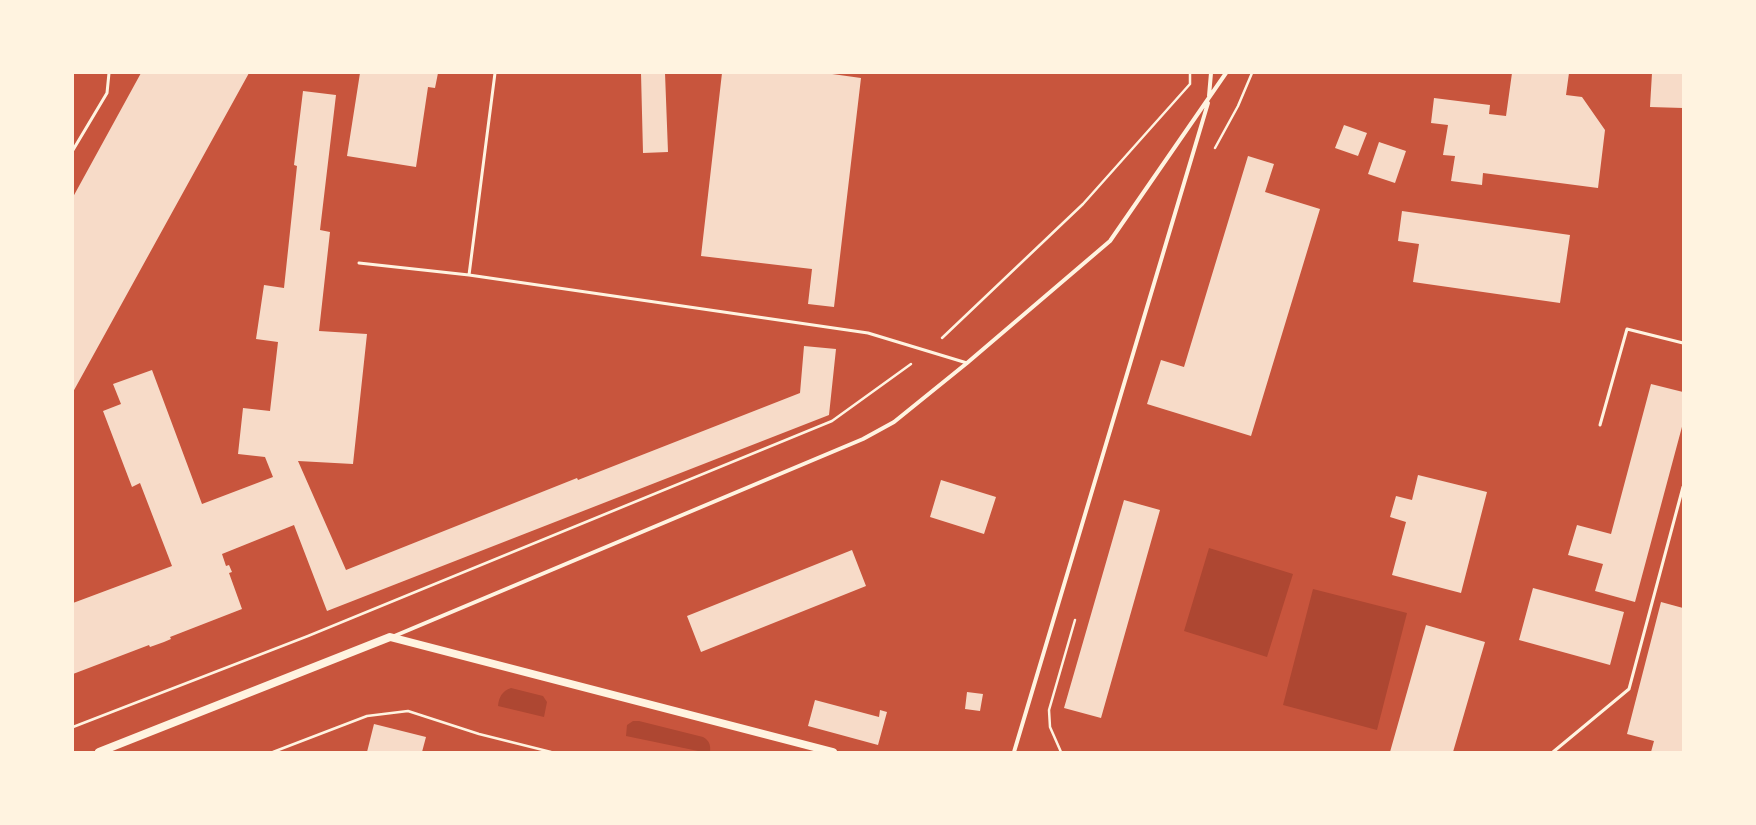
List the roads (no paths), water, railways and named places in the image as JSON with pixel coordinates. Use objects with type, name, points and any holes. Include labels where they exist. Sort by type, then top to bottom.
[{"type":"main road","points":[[99,752],[390,637],[833,752]]},
{"type":"street","points":[[1014,752],[1209,98],[1211,73]]},
{"type":"street","points":[[390,637],[863,439],[894,422],[967,363],[1110,241],[1226,73]]},
{"type":"lane","points":[[73,150],[107,93],[109,73]]},
{"type":"lane","points":[[469,275],[495,73]]},
{"type":"lane","points":[[359,263],[469,275],[868,332],[967,363]]},
{"type":"lane","points":[[1600,425],[1627,328],[1683,344]]},
{"type":"lane","points":[[1553,752],[1629,689],[1683,487]]}]
